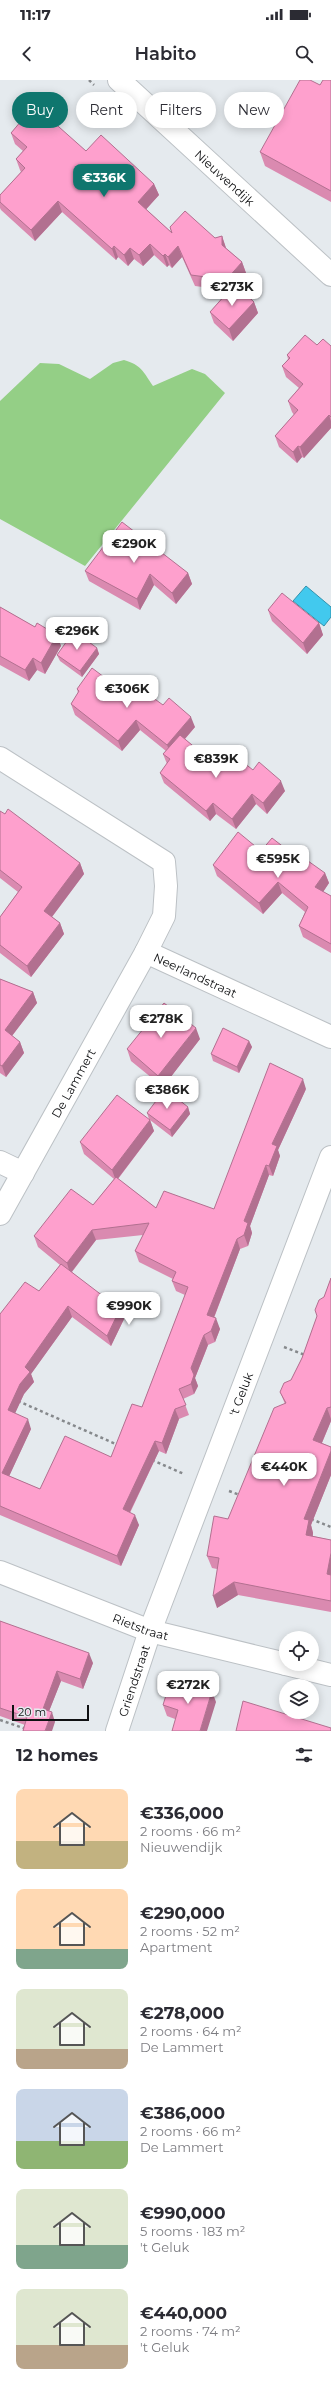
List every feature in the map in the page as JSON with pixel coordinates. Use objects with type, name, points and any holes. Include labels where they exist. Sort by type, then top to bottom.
[{"type":"street","name":"Nieuwendijk","points":[[119,80],[331,275]]},
{"type":"street","name":"Neerlandstraat","points":[[0,758],[164,862],[166,886],[164,916],[146,952],[331,1037]]},
{"type":"street","name":"De Lammert","points":[[0,1214],[146,952]]},
{"type":"street","name":"'t Geluk","points":[[150,1631],[331,1157]]},
{"type":"street","points":[[0,1162],[22,1173]]},
{"type":"street","name":"Rietstraat","points":[[0,1572],[150,1631],[279,1662]]},
{"type":"street","name":"Griendstraat","points":[[117,1731],[150,1631]]},
{"type":"street","name":"Rietstraat","points":[[315,1671],[331,1675]]},
{"type":"path","points":[[262,1336],[309,1357]]},
{"type":"path","points":[[14,1400],[120,1446]]},
{"type":"path","points":[[149,1459],[206,1484],[247,1497]]},
{"type":"path","points":[[310,1519],[331,1526]]},
{"type":"path","points":[[0,1720],[32,1731]]},
{"type":"green space","points":[[124,360],[138,366],[153,386],[192,369],[205,374],[225,393],[85,566],[0,519],[0,401],[40,363],[59,364],[90,379],[113,363]]},
{"type":"water","points":[[306,586],[331,607],[331,617],[324,626],[293,601]]},
{"type":"building","points":[[300,80],[310,80],[320,85],[323,80],[331,80],[331,191],[260,152],[273,128],[284,128],[284,109]]},
{"type":"building","points":[[15,128],[60,128],[86,151],[101,135],[154,184],[138,202],[172,233],[170,227],[185,211],[215,238],[222,236],[222,245],[242,262],[219,288],[206,277],[191,275],[178,246],[168,257],[165,254],[163,256],[150,244],[139,255],[130,248],[124,255],[114,246],[112,249],[58,201],[31,230],[0,202],[0,195],[25,168],[16,159],[27,147],[11,133]]},
{"type":"building","points":[[235,284],[254,302],[229,329],[210,312]]},
{"type":"building","points":[[305,335],[317,345],[323,339],[331,346],[331,417],[329,415],[300,447],[298,446],[293,452],[275,436],[298,410],[288,401],[303,384],[282,366],[290,358],[287,355]]},
{"type":"building","points":[[122,522],[188,573],[172,593],[150,574],[137,599],[85,571]]},
{"type":"building","points":[[282,593],[319,623],[303,643],[268,610]]},
{"type":"building","points":[[0,607],[35,627],[37,623],[57,635],[41,663],[33,658],[25,670],[0,656]]},
{"type":"building","points":[[74,631],[97,648],[80,671],[57,655]]},
{"type":"building","points":[[92,668],[120,689],[123,685],[136,695],[141,689],[163,705],[169,698],[191,717],[167,745],[136,720],[118,741],[71,704],[79,691],[77,689]]},
{"type":"building","points":[[180,735],[222,770],[234,755],[253,770],[259,762],[281,781],[263,803],[252,794],[232,819],[213,803],[206,811],[160,773],[170,759],[163,754]]},
{"type":"building","points":[[8,809],[80,863],[44,911],[60,923],[27,966],[0,945],[0,917],[22,887],[0,870],[0,811],[5,814]]},
{"type":"building","points":[[238,832],[261,851],[272,838],[299,859],[301,856],[325,873],[315,887],[331,896],[331,944],[299,926],[308,907],[278,882],[259,903],[213,865]]},
{"type":"building","points":[[0,979],[33,992],[5,1030],[20,1042],[2,1066],[0,1065]]},
{"type":"building","points":[[164,1003],[196,1028],[158,1076],[127,1049]]},
{"type":"building","points":[[223,1028],[249,1041],[237,1067],[211,1054]]},
{"type":"building","points":[[270,1063],[303,1079],[272,1144],[277,1146],[269,1166],[266,1165],[244,1221],[248,1223],[244,1235],[237,1239],[207,1315],[216,1318],[211,1331],[204,1335],[191,1368],[194,1375],[191,1384],[179,1389],[186,1405],[175,1409],[162,1443],[155,1441],[123,1509],[135,1515],[117,1556],[0,1506],[0,1314],[25,1282],[39,1291],[61,1264],[120,1309],[107,1336],[68,1306],[25,1367],[30,1372],[20,1384],[8,1410],[28,1419],[2,1473],[40,1489],[65,1436],[111,1457],[132,1404],[142,1407],[188,1287],[172,1281],[176,1272],[135,1251],[149,1223],[92,1230],[67,1263],[34,1236],[71,1189],[93,1205],[116,1177],[156,1208],[164,1191],[214,1209]]},
{"type":"building","points":[[165,1089],[188,1107],[170,1130],[147,1113]]},
{"type":"building","points":[[117,1095],[150,1120],[112,1170],[80,1142]]},
{"type":"building","points":[[331,1278],[331,1407],[327,1408],[313,1440],[331,1447],[331,1451],[304,1519],[309,1520],[306,1535],[331,1540],[331,1553],[327,1574],[331,1575],[331,1601],[234,1582],[213,1596],[219,1558],[207,1556],[214,1516],[228,1519],[274,1408],[286,1403],[280,1392],[284,1383],[291,1380],[302,1358],[317,1316],[315,1310],[319,1300],[324,1297]]},
{"type":"building","points":[[0,1621],[89,1653],[80,1679],[57,1671],[43,1709],[52,1712],[45,1731],[23,1731],[27,1717],[0,1708]]},
{"type":"building","points":[[171,1679],[212,1691],[200,1731],[172,1731],[178,1710],[163,1705]]},
{"type":"building","points":[[243,1701],[279,1712],[279,1719],[302,1719],[331,1728],[331,1731],[236,1731]]}]
